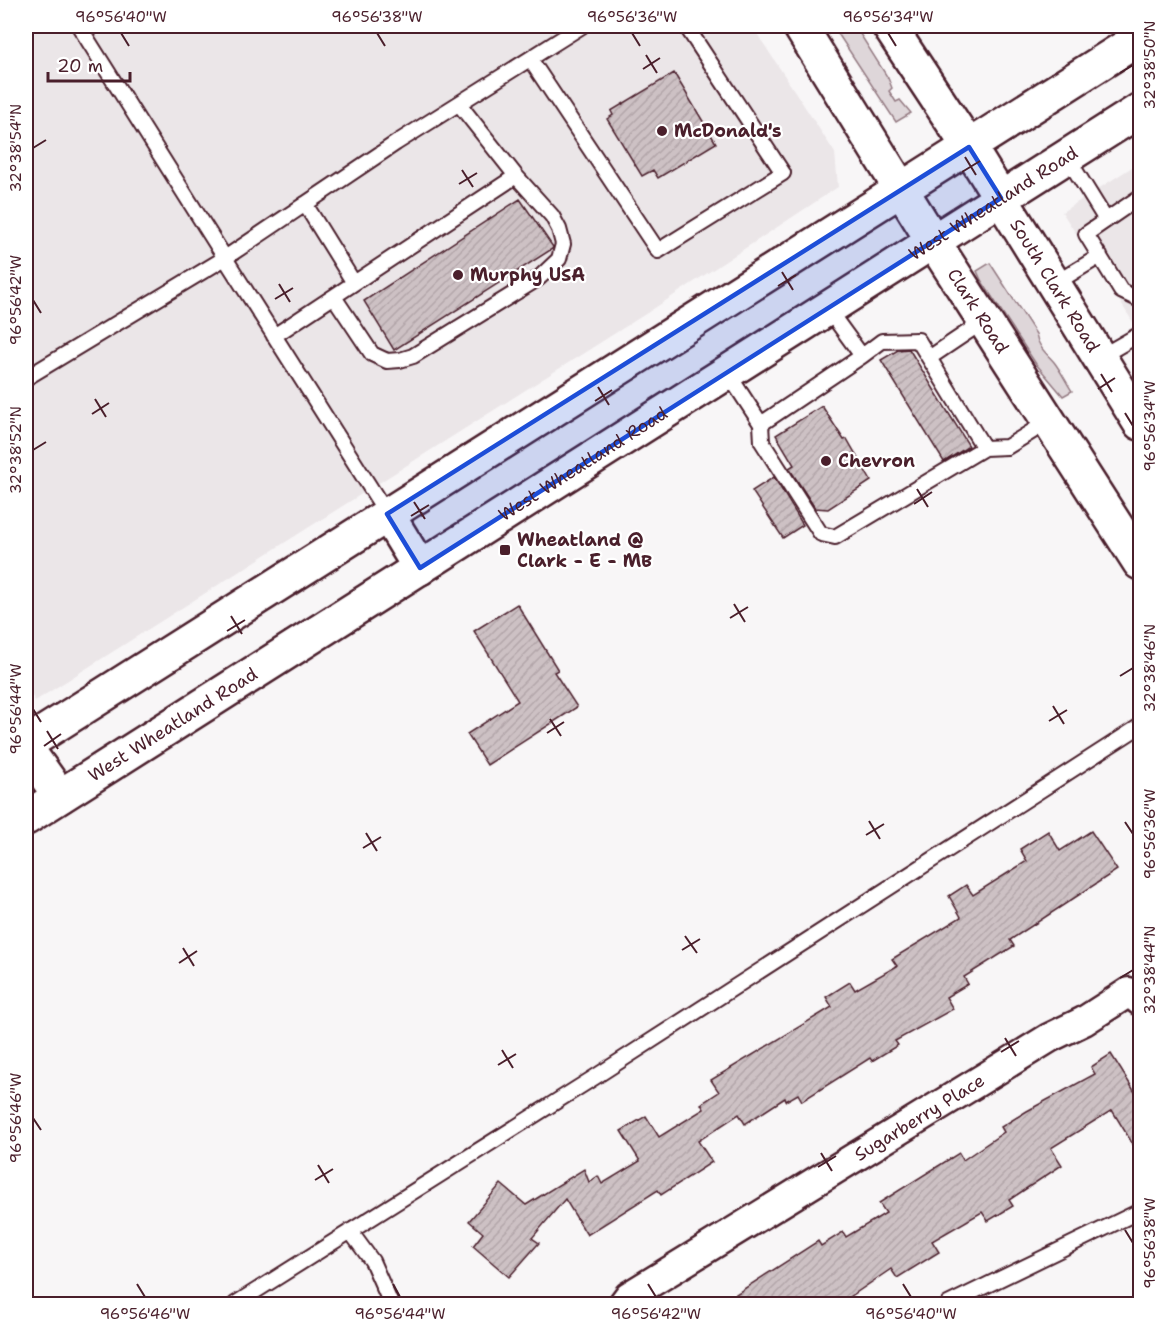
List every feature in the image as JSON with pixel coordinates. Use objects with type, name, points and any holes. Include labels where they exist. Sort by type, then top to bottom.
[{"type":"main road","name":"Clark Road","points":[[800,26],[900,189],[1140,563]]},
{"type":"main road","name":"South Clark Road","points":[[889,26],[969,147],[1100,357],[1137,411]]},
{"type":"main road","points":[[60,796],[26,746],[387,514],[1140,38]]},
{"type":"main road","name":"West Wheatland Road","points":[[26,818],[1140,110]]},
{"type":"main road","points":[[387,514],[420,568]]},
{"type":"street","name":"Sugarberry Place","points":[[623,1305],[629,1296],[1049,1038],[1135,997]]},
{"type":"lane","points":[[80,26],[387,514]]},
{"type":"lane","points":[[530,59],[658,251],[783,173],[686,26]]},
{"type":"lane","points":[[26,378],[225,258],[574,28]]},
{"type":"lane","points":[[334,297],[372,354],[387,361],[400,360],[412,356],[539,278],[559,259],[563,244],[552,216],[516,177],[459,104]]},
{"type":"lane","points":[[1067,156],[1106,220]]},
{"type":"lane","points":[[274,336],[516,177]]},
{"type":"lane","points":[[1140,197],[1086,234],[1121,291],[1140,300]]},
{"type":"lane","points":[[305,204],[354,283]]},
{"type":"lane","points":[[1054,284],[1100,256]]},
{"type":"lane","points":[[827,308],[862,356]]},
{"type":"lane","points":[[929,358],[984,321]]},
{"type":"lane","points":[[1100,357],[1140,334]]},
{"type":"lane","points":[[761,424],[882,341],[918,340],[984,448]]},
{"type":"lane","points":[[727,372],[761,424],[762,442],[821,534],[835,537],[984,448],[1007,447],[1049,422]]},
{"type":"lane","points":[[235,1305],[595,1077],[1140,726]]},
{"type":"lane","points":[[948,1305],[1140,1211]]},
{"type":"lane","points":[[350,1231],[372,1261],[392,1305]]},
{"type":"highlighted area","points":[[969,147],[1001,198],[420,568],[387,514]]},
{"type":"shaded area","points":[[26,26],[752,26],[835,153],[838,187],[647,313],[35,701],[30,693],[26,695]]},
{"type":"shaded area","points":[[833,26],[855,26],[888,78],[892,88],[889,91],[896,102],[900,100],[911,113],[896,122]]},
{"type":"shaded area","points":[[1140,162],[1140,333],[1062,212]]},
{"type":"shaded area","points":[[990,263],[1036,334],[1040,346],[1057,365],[1072,391],[1063,396],[1036,364],[981,280],[977,271]]},
{"type":"building","name":"McDonald's","points":[[674,73],[716,143],[658,178],[653,170],[642,176],[607,119],[613,115],[611,111]]},
{"type":"building","name":"Murphy USA","points":[[520,199],[553,247],[552,249],[394,350],[364,301]]},
{"type":"building","name":"Chevron","points":[[909,349],[969,446],[944,462],[881,360],[898,350]]},
{"type":"building","name":"Chevron","points":[[822,406],[844,440],[847,439],[871,481],[828,509],[815,508],[789,468],[794,465],[776,435]]},
{"type":"building","points":[[774,477],[803,525],[783,538],[752,491]]},
{"type":"building","points":[[517,604],[558,670],[554,672],[577,707],[487,765],[467,734],[518,701],[474,631]]},
{"type":"building","points":[[1048,831],[1060,851],[1091,831],[1117,870],[1010,940],[1014,946],[964,977],[968,984],[946,997],[953,1009],[895,1041],[898,1045],[872,1061],[870,1058],[802,1101],[798,1094],[786,1101],[785,1098],[745,1124],[739,1114],[698,1141],[712,1162],[661,1195],[658,1190],[587,1235],[565,1199],[532,1238],[539,1243],[509,1277],[473,1246],[483,1233],[469,1221],[501,1184],[526,1205],[584,1169],[589,1182],[598,1176],[602,1184],[640,1161],[621,1131],[646,1116],[659,1137],[704,1109],[701,1104],[719,1092],[711,1080],[832,1007],[826,997],[850,982],[855,990],[897,966],[892,959],[961,917],[949,896],[966,885],[973,895],[1027,861],[1020,849]]},
{"type":"building","points":[[1111,1054],[1140,1100],[1140,1156],[1112,1110],[1051,1148],[1062,1165],[1009,1200],[1013,1206],[988,1221],[982,1212],[932,1241],[939,1252],[897,1278],[891,1269],[838,1305],[719,1305],[818,1241],[821,1246],[843,1232],[846,1237],[886,1213],[879,1203],[959,1153],[963,1160],[1004,1132],[1001,1127],[1095,1074],[1091,1067]]},
{"type":"place","name":"McDonald's","points":[[662,131]]},
{"type":"place","name":"Murphy USA","points":[[458,275]]},
{"type":"place","name":"Chevron","points":[[826,461]]},
{"type":"place","name":"Wheatland @ Clark - E - MB","points":[[505,550]]}]
